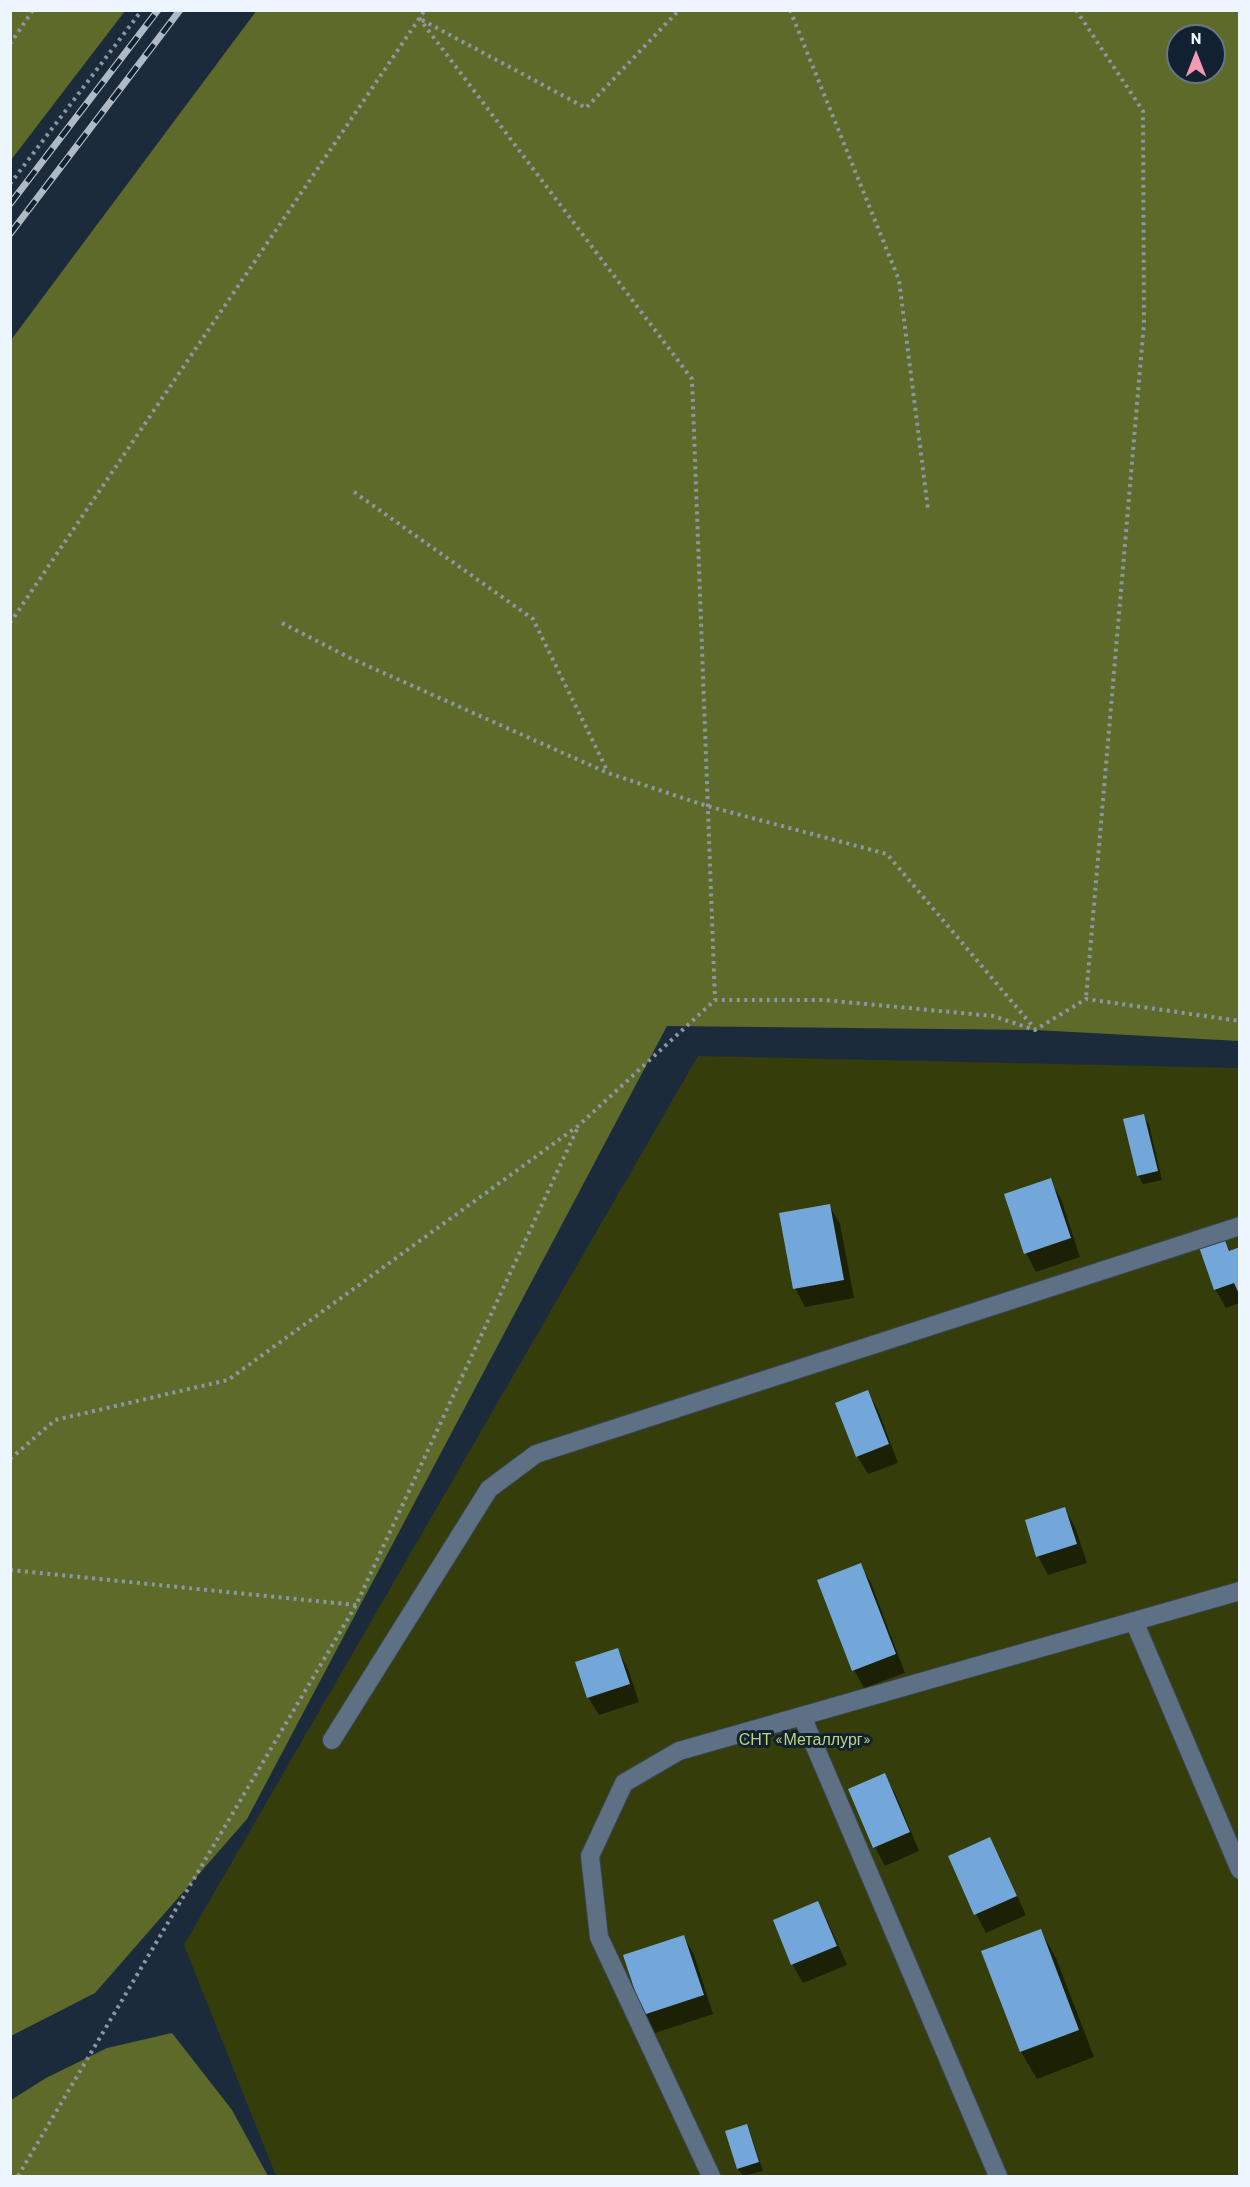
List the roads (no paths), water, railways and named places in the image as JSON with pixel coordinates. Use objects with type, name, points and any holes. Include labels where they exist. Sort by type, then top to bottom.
[{"type":"street","points":[[333,1740],[489,1489],[536,1454],[1239,1226]]},
{"type":"street","points":[[711,2176],[600,1937],[590,1856],[624,1783],[679,1751],[1239,1591]]},
{"type":"street","points":[[1134,1621],[1239,1870]]},
{"type":"street","points":[[802,1716],[998,2176]]},
{"type":"railway","points":[[10,204],[158,10]]},
{"type":"railway","points":[[10,234],[180,10]]},
{"type":"park label","name":"СНТ «Металлург»","points":[[805,1740]]}]
